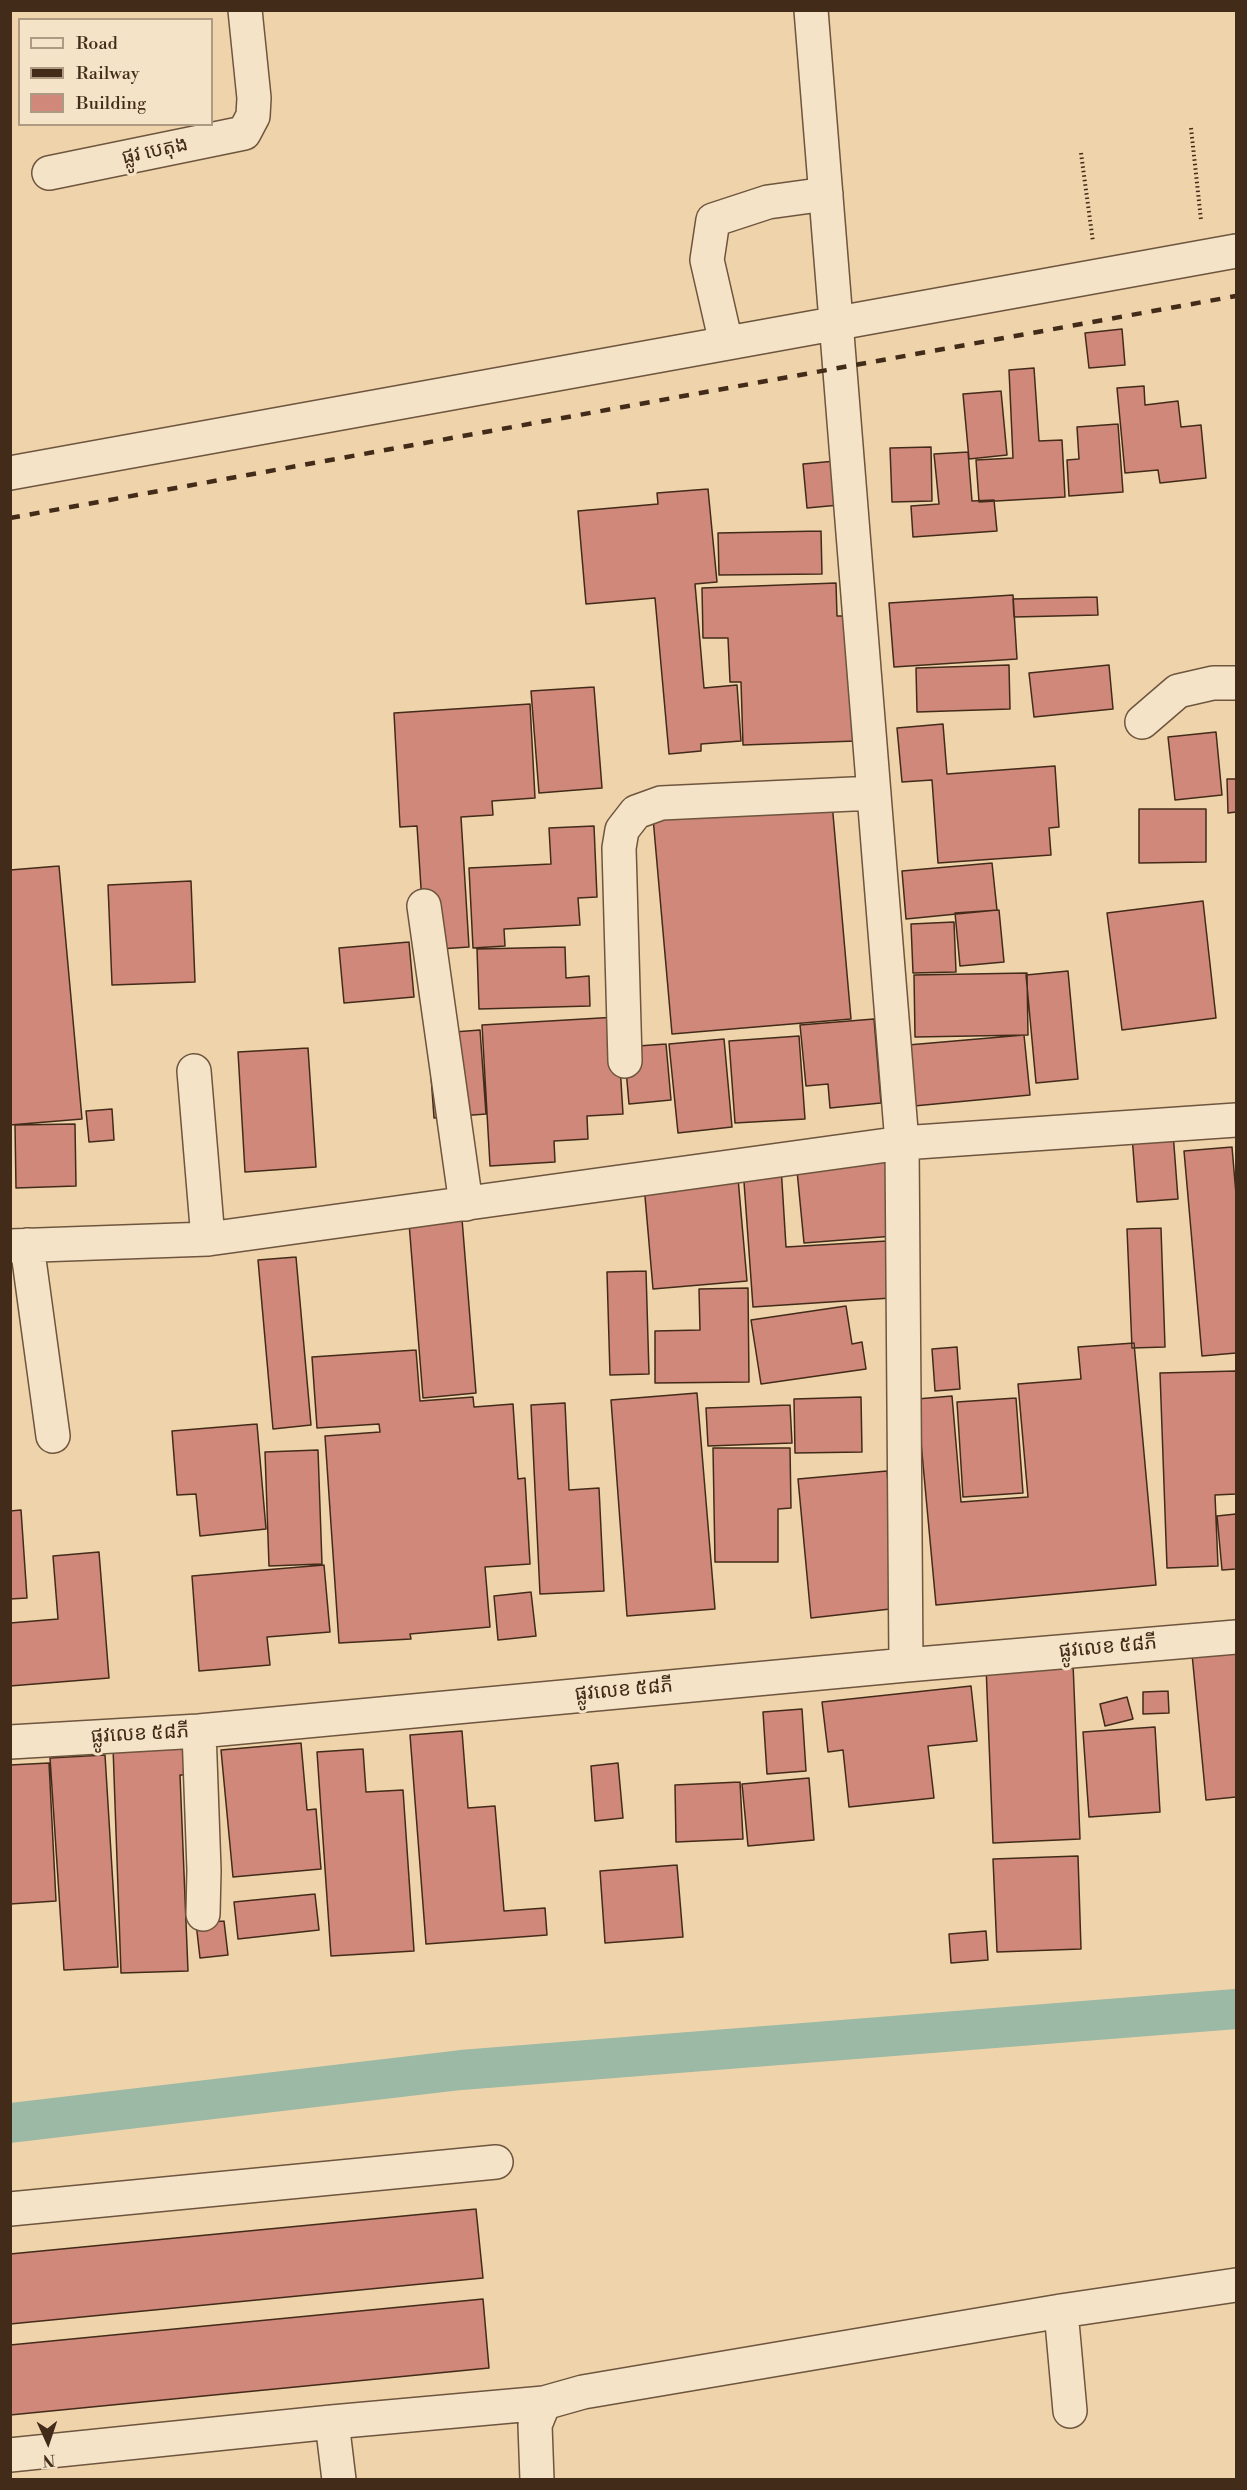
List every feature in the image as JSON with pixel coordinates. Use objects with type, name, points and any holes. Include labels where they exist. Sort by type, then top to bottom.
[{"type":"street","name":"ផ្លូវ បេតុង","points":[[49,173],[244,133],[253,116],[254,98],[245,10]]},
{"type":"street","points":[[811,10],[902,1143],[906,1665]]},
{"type":"street","points":[[726,343],[707,260],[713,220],[768,202],[826,194]]},
{"type":"street","points":[[10,473],[1236,250]]},
{"type":"street","points":[[1142,722],[1178,691],[1213,683],[1236,684]]},
{"type":"street","points":[[625,1061],[619,848],[622,830],[636,812],[662,803],[874,793]]},
{"type":"street","points":[[424,906],[465,1204]]},
{"type":"street","points":[[194,1071],[208,1239]]},
{"type":"street","points":[[53,1436],[19,1246],[208,1239],[902,1143],[1236,1120]]},
{"type":"street","name":"ផ្លូវលេខ ៥៨ភី","points":[[10,1742],[199,1731],[906,1665],[1236,1637]]},
{"type":"street","points":[[199,1731],[203,1824],[203,1914]]},
{"type":"street","points":[[10,2209],[496,2162]]},
{"type":"street","points":[[10,2455],[544,2403],[583,2392],[1061,2311],[1236,2285]]},
{"type":"street","points":[[1061,2311],[1070,2411]]},
{"type":"street","points":[[537,2480],[535,2425],[544,2403]]},
{"type":"street","points":[[332,2422],[339,2480]]},
{"type":"path","points":[[1191,128],[1204,256]]},
{"type":"path","points":[[1081,153],[1093,240],[1102,275]]},
{"type":"building","points":[[1122,329],[1125,365],[1089,368],[1085,333]]},
{"type":"building","points":[[1034,368],[1039,441],[1062,440],[1065,497],[979,502],[976,460],[1013,458],[1009,370]]},
{"type":"building","points":[[1144,386],[1145,405],[1178,401],[1181,427],[1201,425],[1206,478],[1160,483],[1158,470],[1125,473],[1117,388]]},
{"type":"building","points":[[1001,391],[1007,455],[969,459],[963,394]]},
{"type":"building","points":[[1118,424],[1123,492],[1069,496],[1067,460],[1079,459],[1077,427]]},
{"type":"building","points":[[931,447],[932,501],[892,502],[890,448]]},
{"type":"building","points":[[968,452],[972,501],[994,500],[997,531],[913,537],[911,506],[939,504],[934,454]]},
{"type":"building","points":[[857,459],[861,503],[807,508],[803,464]]},
{"type":"building","points":[[708,489],[717,582],[695,584],[704,688],[737,685],[741,741],[701,744],[701,751],[669,754],[655,598],[586,604],[578,511],[658,504],[657,493]]},
{"type":"building","points":[[821,531],[822,574],[719,575],[718,533]]},
{"type":"building","points":[[836,583],[837,616],[852,616],[856,741],[743,745],[741,682],[730,682],[728,638],[703,638],[702,588]]},
{"type":"building","points":[[1013,595],[1017,659],[894,667],[889,603]]},
{"type":"building","points":[[1097,597],[1098,615],[1014,617],[1013,599]]},
{"type":"building","points":[[1009,665],[1010,709],[917,712],[916,668]]},
{"type":"building","points":[[1109,665],[1113,709],[1034,717],[1029,673]]},
{"type":"building","points":[[594,687],[602,788],[539,793],[531,691]]},
{"type":"building","points":[[530,704],[535,798],[492,801],[493,815],[461,817],[469,947],[425,950],[417,826],[400,827],[394,713]]},
{"type":"building","points":[[943,724],[947,774],[1055,766],[1059,827],[1049,828],[1051,855],[938,863],[932,780],[902,782],[897,728]]},
{"type":"building","points":[[1216,732],[1222,795],[1175,800],[1168,737]]},
{"type":"building","points":[[1227,779],[1236,779],[1236,812],[1228,813]]},
{"type":"building","points":[[830,780],[851,1019],[672,1034],[651,795]]},
{"type":"building","points":[[1139,809],[1206,809],[1206,862],[1139,863]]},
{"type":"building","points":[[594,826],[597,897],[578,898],[580,925],[504,929],[505,946],[473,948],[469,868],[551,864],[549,828]]},
{"type":"building","points":[[992,863],[997,910],[906,919],[902,871]]},
{"type":"building","points":[[59,866],[82,1119],[10,1125],[10,870]]},
{"type":"building","points":[[191,881],[195,982],[112,985],[108,885]]},
{"type":"building","points":[[1203,901],[1216,1018],[1122,1030],[1107,913]]},
{"type":"building","points":[[999,910],[1004,962],[960,966],[955,913]]},
{"type":"building","points":[[954,922],[956,972],[913,973],[911,924]]},
{"type":"building","points":[[409,942],[414,997],[344,1003],[339,948]]},
{"type":"building","points":[[565,947],[566,978],[589,976],[590,1006],[479,1009],[477,949]]},
{"type":"building","points":[[1068,971],[1078,1079],[1036,1083],[1026,975]]},
{"type":"building","points":[[1027,973],[1028,1035],[915,1037],[914,975]]},
{"type":"building","points":[[617,1017],[623,1114],[587,1116],[588,1139],[554,1141],[555,1162],[490,1166],[482,1025]]},
{"type":"building","points":[[874,1019],[881,1103],[830,1108],[828,1084],[806,1086],[800,1025]]},
{"type":"building","points":[[480,1030],[486,1114],[434,1118],[428,1034]]},
{"type":"building","points":[[1024,1035],[1030,1095],[914,1106],[908,1045]]},
{"type":"building","points":[[799,1036],[805,1119],[735,1123],[729,1041]]},
{"type":"building","points":[[724,1039],[732,1127],[678,1133],[669,1044]]},
{"type":"building","points":[[666,1044],[671,1100],[629,1104],[624,1047]]},
{"type":"building","points":[[308,1048],[316,1167],[245,1172],[238,1052]]},
{"type":"building","points":[[112,1109],[114,1140],[89,1142],[86,1111]]},
{"type":"building","points":[[1172,1119],[1178,1199],[1137,1202],[1131,1122]]},
{"type":"building","points":[[75,1124],[76,1186],[16,1188],[15,1125]]},
{"type":"building","points":[[886,1142],[894,1236],[804,1243],[795,1150]]},
{"type":"building","points":[[1232,1147],[1236,1194],[1236,1353],[1202,1356],[1184,1151]]},
{"type":"building","points":[[781,1166],[786,1247],[887,1241],[891,1298],[753,1307],[743,1168]]},
{"type":"building","points":[[738,1178],[747,1281],[653,1289],[644,1185]]},
{"type":"building","points":[[462,1219],[476,1393],[423,1398],[409,1223]]},
{"type":"building","points":[[1161,1228],[1165,1347],[1132,1348],[1127,1229]]},
{"type":"building","points":[[296,1257],[311,1425],[273,1429],[258,1260]]},
{"type":"building","points":[[646,1271],[649,1374],[610,1375],[607,1272]]},
{"type":"building","points":[[748,1288],[749,1382],[655,1383],[655,1331],[700,1330],[699,1289]]},
{"type":"building","points":[[846,1306],[852,1344],[862,1342],[866,1369],[761,1384],[751,1320]]},
{"type":"building","points":[[1134,1343],[1156,1585],[936,1605],[917,1399],[952,1396],[961,1502],[1028,1497],[1018,1384],[1081,1379],[1078,1347]]},
{"type":"building","points":[[957,1347],[960,1389],[935,1391],[932,1349]]},
{"type":"building","points":[[416,1350],[420,1401],[473,1397],[474,1407],[513,1404],[518,1479],[525,1478],[530,1564],[485,1567],[490,1627],[410,1634],[411,1639],[339,1643],[325,1436],[380,1432],[379,1424],[317,1428],[312,1357]]},
{"type":"building","points":[[1236,1371],[1236,1494],[1215,1495],[1218,1566],[1167,1568],[1160,1373]]},
{"type":"building","points":[[697,1393],[715,1609],[627,1616],[611,1400]]},
{"type":"building","points":[[861,1397],[862,1452],[795,1453],[794,1399]]},
{"type":"building","points":[[1016,1398],[1023,1493],[963,1497],[957,1402]]},
{"type":"building","points":[[565,1403],[569,1490],[599,1488],[604,1591],[540,1594],[531,1405]]},
{"type":"building","points":[[790,1405],[792,1443],[708,1446],[706,1408]]},
{"type":"building","points":[[257,1424],[266,1529],[200,1536],[196,1494],[177,1495],[172,1431]]},
{"type":"building","points":[[713,1448],[790,1448],[791,1508],[778,1509],[778,1562],[715,1562]]},
{"type":"building","points":[[318,1450],[322,1564],[269,1566],[265,1452]]},
{"type":"building","points":[[887,1471],[899,1608],[811,1618],[798,1479]]},
{"type":"building","points":[[21,1510],[27,1598],[10,1599],[10,1511]]},
{"type":"building","points":[[1236,1514],[1236,1569],[1222,1570],[1217,1516]]},
{"type":"building","points":[[99,1552],[109,1678],[10,1686],[10,1623],[58,1619],[53,1556]]},
{"type":"building","points":[[324,1565],[330,1632],[267,1637],[270,1665],[199,1671],[192,1576]]},
{"type":"building","points":[[531,1592],[536,1636],[498,1640],[494,1596]]},
{"type":"building","points":[[1236,1649],[1236,1797],[1206,1800],[1192,1654]]},
{"type":"building","points":[[1073,1663],[1080,1839],[993,1843],[986,1666]]},
{"type":"building","points":[[971,1686],[977,1741],[928,1746],[934,1798],[849,1807],[843,1750],[828,1752],[822,1702]]},
{"type":"building","points":[[1168,1691],[1169,1713],[1143,1714],[1143,1692]]},
{"type":"building","points":[[1127,1697],[1133,1719],[1105,1726],[1100,1704]]},
{"type":"building","points":[[802,1709],[806,1771],[767,1774],[763,1712]]},
{"type":"building","points":[[1155,1727],[1160,1812],[1089,1817],[1083,1732]]},
{"type":"building","points":[[462,1731],[468,1808],[495,1806],[504,1911],[545,1908],[547,1935],[426,1944],[410,1735]]},
{"type":"building","points":[[301,1743],[307,1810],[316,1809],[321,1869],[233,1877],[221,1750]]},
{"type":"building","points":[[192,1744],[193,1775],[180,1775],[188,1971],[121,1973],[113,1747]]},
{"type":"building","points":[[363,1749],[366,1792],[403,1790],[414,1951],[331,1956],[317,1752]]},
{"type":"building","points":[[105,1755],[118,1967],[64,1970],[50,1758]]},
{"type":"building","points":[[49,1763],[56,1901],[10,1904],[10,1765]]},
{"type":"building","points":[[618,1763],[623,1818],[595,1821],[591,1766]]},
{"type":"building","points":[[809,1778],[814,1840],[748,1846],[742,1784]]},
{"type":"building","points":[[740,1782],[743,1839],[676,1842],[675,1785]]},
{"type":"building","points":[[1078,1856],[1081,1949],[997,1952],[993,1859]]},
{"type":"building","points":[[677,1865],[683,1937],[605,1943],[600,1871]]},
{"type":"building","points":[[315,1894],[319,1930],[238,1939],[234,1902]]},
{"type":"building","points":[[224,1921],[228,1955],[200,1958],[196,1923]]},
{"type":"building","points":[[986,1931],[988,1960],[951,1963],[949,1934]]},
{"type":"building","points":[[476,2209],[483,2278],[10,2324],[10,2254]]},
{"type":"building","points":[[483,2299],[489,2368],[10,2415],[10,2345]]},
{"type":"waterway","points":[[10,2123],[461,2070],[1236,2009]]},
{"type":"railway","points":[[10,518],[1236,296]]}]
